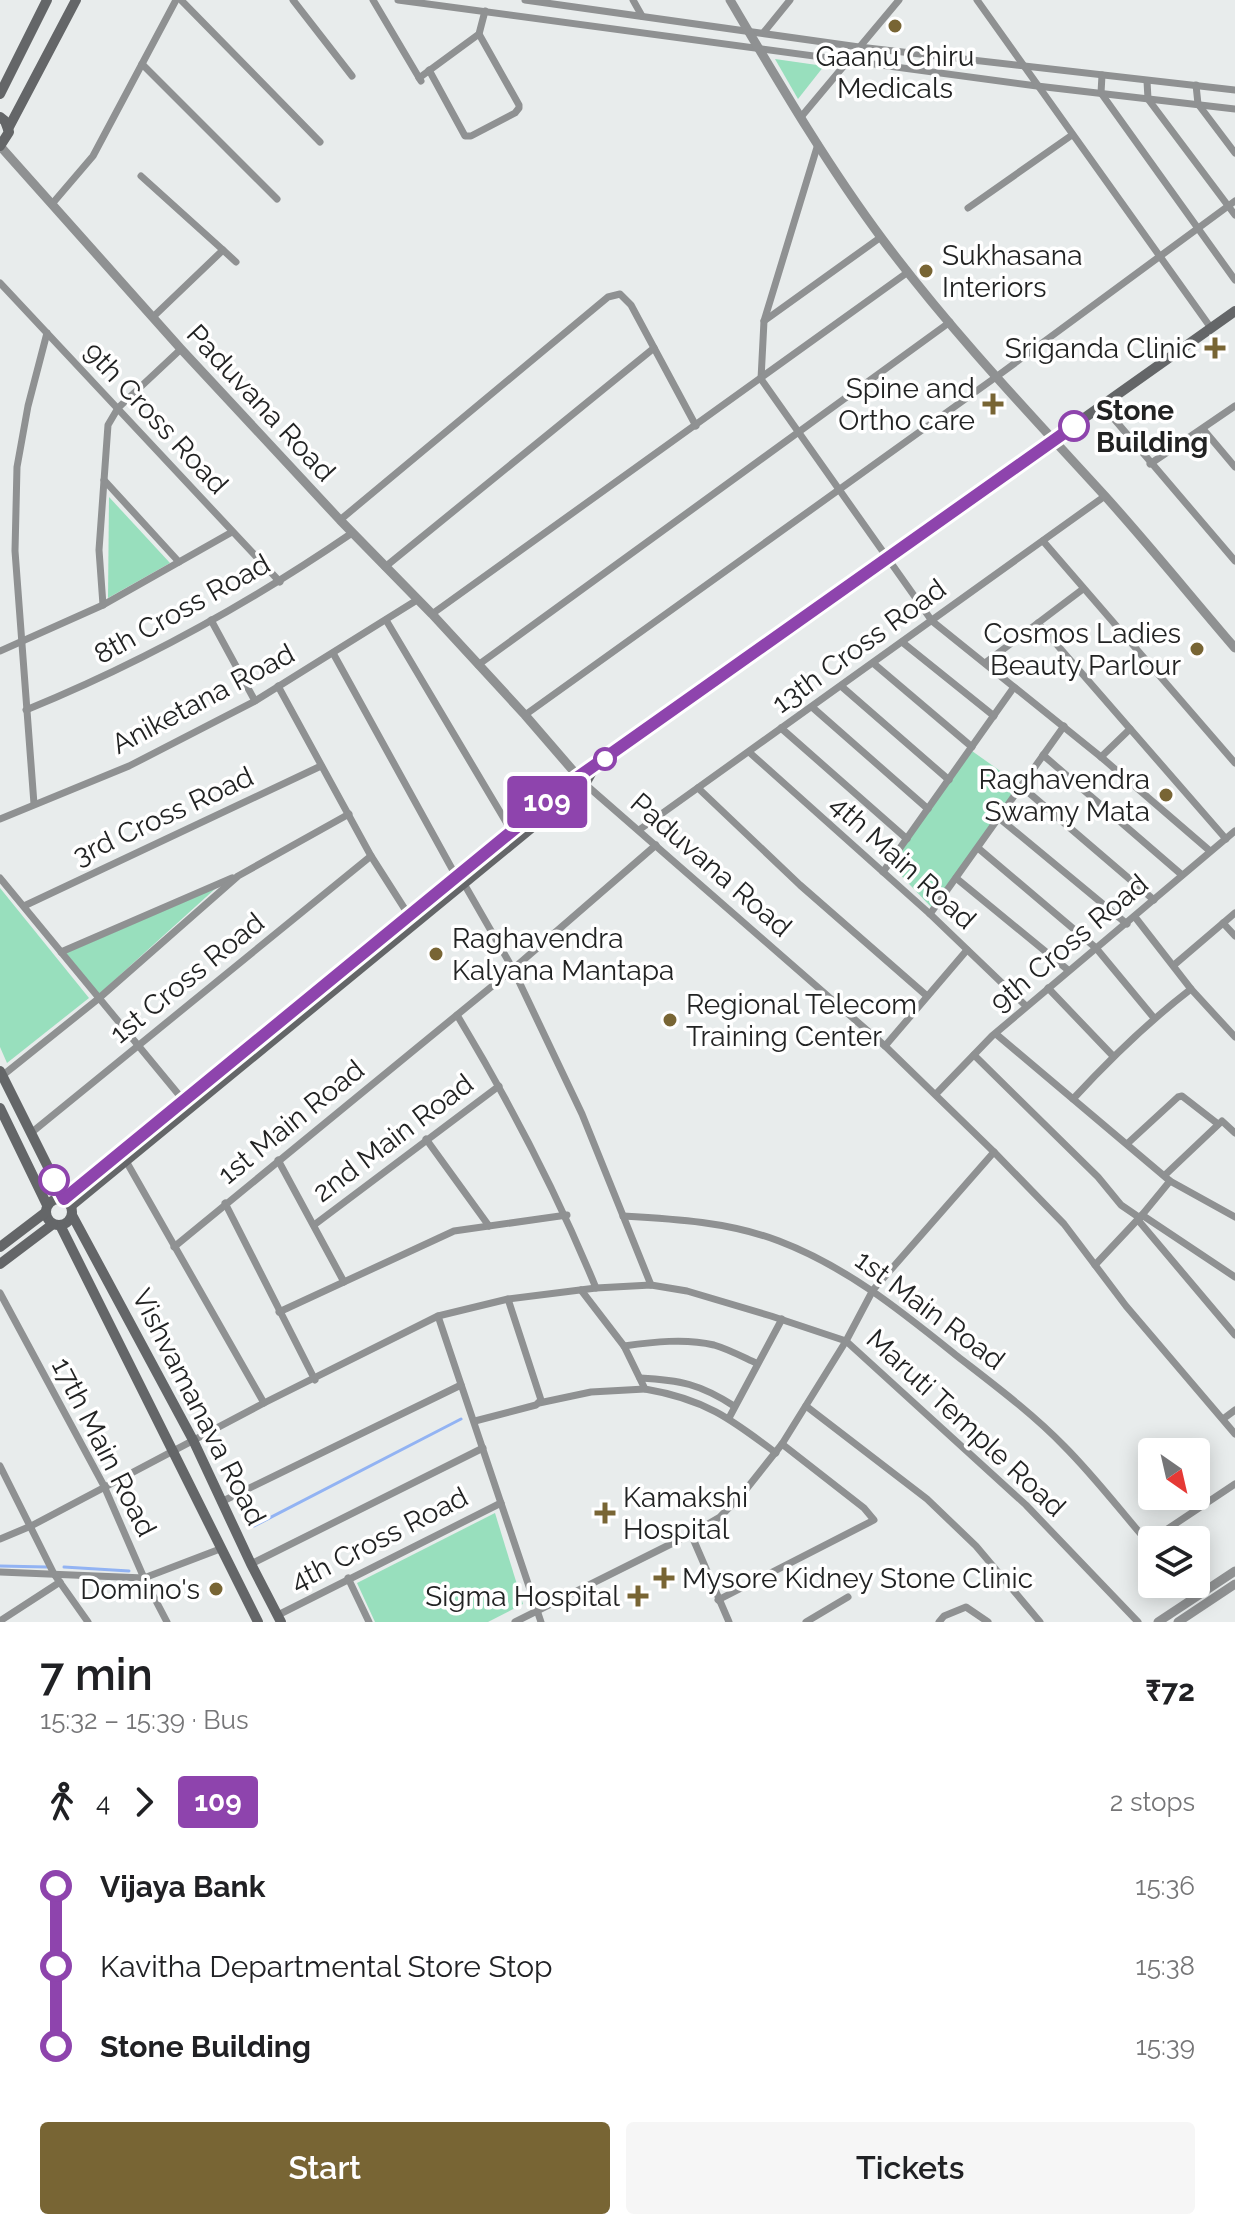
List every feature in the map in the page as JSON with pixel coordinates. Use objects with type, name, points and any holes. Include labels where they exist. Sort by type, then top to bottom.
[{"type":"main road","points":[[0,94],[47,0]]},
{"type":"main road","points":[[0,146],[7,138],[8,129],[76,0]]},
{"type":"main road","points":[[0,117],[8,129]]},
{"type":"main road","points":[[69,1207],[595,766],[1235,311]]},
{"type":"main road","points":[[0,1264],[56,1224],[68,1222],[69,1207],[184,1101],[408,914],[459,879],[512,832],[581,780]]},
{"type":"main road","name":"Vishvamanava Road","points":[[1,1073],[193,1440],[280,1618]]},
{"type":"main road","points":[[2,1116],[46,1209]]},
{"type":"main road","points":[[0,1247],[53,1200],[69,1207]]},
{"type":"main road","name":"Vishvamanava Road","points":[[46,1209],[258,1622]]},
{"type":"street","points":[[52,204],[93,156],[178,0],[320,142]]},
{"type":"street","points":[[293,0],[352,76]]},
{"type":"street","points":[[373,0],[420,79],[479,34],[485,11]]},
{"type":"street","points":[[398,0],[1037,86],[1235,109]]},
{"type":"street","points":[[525,0],[572,3],[859,47],[1235,90]]},
{"type":"street","points":[[633,0],[642,16]]},
{"type":"street","points":[[730,0],[818,144],[908,272],[1052,442],[1105,496],[1235,648]]},
{"type":"street","points":[[764,32],[790,0]]},
{"type":"street","points":[[801,117],[899,0]]},
{"type":"street","points":[[977,0],[1211,328]]},
{"type":"street","points":[[429,70],[465,136],[471,136],[515,113],[519,105],[479,34]]},
{"type":"street","points":[[142,64],[277,199]]},
{"type":"street","points":[[1102,75],[1101,93],[1235,280]]},
{"type":"street","points":[[1147,81],[1148,99],[1232,203],[1235,215]]},
{"type":"street","points":[[1196,85],[1198,104],[1235,153]]},
{"type":"street","points":[[968,208],[1072,135]]},
{"type":"street","points":[[818,144],[764,321],[761,379],[932,621],[1064,726],[1210,851]]},
{"type":"street","name":"Paduvana Road","points":[[0,146],[181,349],[432,614],[581,780],[885,1046],[1064,1224],[1126,1306],[1235,1434]]},
{"type":"street","points":[[141,176],[236,262]]},
{"type":"street","points":[[525,715],[996,377],[1232,203]]},
{"type":"street","points":[[764,321],[881,237]]},
{"type":"street","points":[[153,317],[223,250]]},
{"type":"street","points":[[432,614],[908,272]]},
{"type":"street","name":"9th Cross Road","points":[[0,283],[280,582]]},
{"type":"street","points":[[340,520],[608,297],[620,294],[631,305],[696,426]]},
{"type":"street","points":[[478,665],[950,322]]},
{"type":"street","points":[[34,804],[15,551],[17,467],[28,406],[47,333]]},
{"type":"street","points":[[385,567],[654,348]]},
{"type":"street","points":[[103,605],[99,550],[108,425],[118,408],[181,349]]},
{"type":"street","points":[[1103,406],[1235,561]]},
{"type":"street","points":[[1150,464],[1235,406]]},
{"type":"street","points":[[1203,429],[1235,467]]},
{"type":"street","points":[[104,480],[179,562]]},
{"type":"street","name":"13th Cross Road","points":[[639,830],[1105,496]]},
{"type":"street","points":[[0,651],[103,605],[232,532]]},
{"type":"street","name":"8th Cross Road","points":[[26,710],[96,681],[211,620],[280,582],[352,533]]},
{"type":"street","points":[[1043,541],[1235,763]]},
{"type":"street","points":[[985,663],[1083,589]]},
{"type":"street","name":"Aniketana Road","points":[[0,819],[129,766],[255,701],[417,600]]},
{"type":"street","points":[[211,620],[255,701]]},
{"type":"street","points":[[386,620],[512,832]]},
{"type":"street","points":[[1038,623],[1226,839]]},
{"type":"street","points":[[902,642],[994,716]]},
{"type":"street","points":[[333,653],[513,969],[582,1114],[651,1285]]},
{"type":"street","points":[[873,663],[972,747]]},
{"type":"street","points":[[278,686],[371,856],[408,914]]},
{"type":"street","points":[[841,686],[949,780]]},
{"type":"street","points":[[883,872],[1014,687]]},
{"type":"street","points":[[812,707],[928,809]]},
{"type":"street","points":[[930,914],[1064,726]]},
{"type":"street","points":[[781,728],[907,839]]},
{"type":"street","points":[[1101,757],[1130,729]]},
{"type":"street","name":"4th Main Road","points":[[749,752],[930,914],[1026,1006]]},
{"type":"street","points":[[1043,755],[1182,875]]},
{"type":"street","name":"3rd Cross Road","points":[[24,906],[321,766]]},
{"type":"street","points":[[1021,786],[1154,900]]},
{"type":"street","points":[[698,788],[800,885],[927,996]]},
{"type":"street","name":"1st Cross Road","points":[[1,1073],[98,999],[238,876],[349,814]]},
{"type":"street","points":[[999,818],[1127,924]]},
{"type":"street","name":"9th Cross Road","points":[[936,1094],[1026,1006],[1235,831]]},
{"type":"street","name":"1st Main Road","points":[[174,1247],[513,969],[656,845]]},
{"type":"street","points":[[978,848],[1096,948],[1154,1018]]},
{"type":"street","name":"1st Cross Road","points":[[31,1133],[371,856]]},
{"type":"street","points":[[61,952],[238,876]]},
{"type":"street","points":[[0,878],[184,1101]]},
{"type":"street","points":[[956,878],[1068,970]]},
{"type":"street","points":[[1174,965],[1235,913]]},
{"type":"street","points":[[1135,917],[1191,989],[1235,1037]]},
{"type":"street","points":[[1223,923],[1235,936]]},
{"type":"street","points":[[885,1046],[967,950]]},
{"type":"street","points":[[1048,988],[1113,1056]]},
{"type":"street","points":[[1073,1099],[1113,1056],[1191,989]]},
{"type":"street","points":[[457,1015],[499,1086],[567,1215],[596,1288]]},
{"type":"street","points":[[996,1034],[1167,1178],[1235,1217]]},
{"type":"street","points":[[974,1055],[1098,1177],[1121,1205],[1235,1277]]},
{"type":"street","name":"2nd Main Road","points":[[314,1225],[499,1086]]},
{"type":"street","points":[[1128,1143],[1182,1096],[1218,1124]]},
{"type":"street","points":[[1095,1265],[1140,1218],[1167,1178],[1218,1124],[1222,1121],[1235,1133]]},
{"type":"street","points":[[426,1139],[489,1226]]},
{"type":"street","points":[[515,1622],[720,1517],[776,1453],[846,1341],[873,1290],[994,1152]]},
{"type":"street","points":[[278,1160],[344,1282]]},
{"type":"street","points":[[126,1161],[264,1403]]},
{"type":"street","points":[[225,1203],[315,1380]]},
{"type":"street","points":[[279,1312],[454,1231],[567,1215]]},
{"type":"street","name":"1st Main Road","points":[[623,1216],[709,1223],[777,1240],[831,1264],[873,1290],[997,1387],[1062,1444],[1138,1529]]},
{"type":"street","points":[[1140,1218],[1235,1335]]},
{"type":"street","name":"Maruti Temple Road","points":[[193,1440],[438,1316],[508,1299],[596,1288],[651,1285],[687,1291],[846,1341],[1026,1505],[1138,1622]]},
{"type":"street","points":[[581,1290],[624,1346],[645,1389]]},
{"type":"street","name":"17th Main Road","points":[[0,1293],[104,1486],[167,1622]]},
{"type":"street","points":[[508,1299],[541,1400],[539,1403]]},
{"type":"street","points":[[438,1316],[541,1622]]},
{"type":"street","points":[[729,1418],[782,1319]]},
{"type":"street","points":[[624,1346],[660,1341],[697,1343],[716,1346],[756,1363]]},
{"type":"street","points":[[640,1378],[699,1385],[734,1406]]},
{"type":"street","points":[[221,1502],[461,1385]]},
{"type":"street","points":[[475,1421],[591,1392],[645,1389],[677,1395],[729,1418],[776,1453]]},
{"type":"street","points":[[806,1406],[927,1499],[976,1546],[1040,1622]]},
{"type":"street","points":[[1223,1419],[1235,1410]]},
{"type":"street","points":[[0,1539],[31,1526],[193,1440]]},
{"type":"street","points":[[718,1600],[874,1520],[864,1508],[782,1444]]},
{"type":"street","points":[[251,1564],[483,1448]]},
{"type":"street","points":[[0,1466],[54,1574],[88,1622]]},
{"type":"street","points":[[1176,1526],[1235,1484]]},
{"type":"street","name":"4th Cross Road","points":[[280,1618],[348,1578],[501,1503]]},
{"type":"street","points":[[691,1534],[729,1622]]},
{"type":"street","points":[[0,1572],[144,1578],[220,1549]]},
{"type":"street","points":[[1210,1588],[1235,1571]]},
{"type":"street","points":[[348,1578],[369,1622]]},
{"type":"street","points":[[0,1621],[60,1582]]},
{"type":"street","points":[[1178,1622],[1235,1584]]},
{"type":"street","points":[[806,1622],[848,1597]]},
{"type":"street","points":[[1158,1622],[1194,1598]]},
{"type":"street","points":[[939,1622],[944,1616],[966,1607],[988,1622]]},
{"type":"green space","points":[[775,59],[824,66],[798,99]]},
{"type":"green space","points":[[109,497],[170,563],[108,598]]},
{"type":"green space","points":[[972,751],[1020,785],[932,908],[891,865]]},
{"type":"green space","points":[[0,888],[89,998],[7,1063],[0,1047]]},
{"type":"green space","points":[[216,888],[99,994],[66,953]]},
{"type":"green space","points":[[495,1513],[523,1604],[488,1622],[375,1622],[357,1583]]},
{"type":"waterway","points":[[254,1526],[461,1419]]},
{"type":"waterway","points":[[0,1566],[47,1567]]},
{"type":"waterway","points":[[64,1567],[129,1571]]},
{"type":"bus line","name":"109","points":[[54,1180],[64,1199],[578,777],[1074,426]]},
{"type":"place","name":"Gaanu Chiru Medicals","points":[[895,26]]},
{"type":"place","name":"Sukhasana Interiors","points":[[926,271]]},
{"type":"place","name":"Sriganda Clinic","points":[[1215,348]]},
{"type":"place","name":"Spine and Ortho care","points":[[993,404]]},
{"type":"place","name":"Stone Building","points":[[1074,426]]},
{"type":"place","name":"Cosmos Ladies Beauty Parlour","points":[[1197,649]]},
{"type":"place","name":"Raghavendra Swamy Mata","points":[[1166,795]]},
{"type":"place","name":"Raghavendra Kalyana Mantapa","points":[[436,954]]},
{"type":"place","name":"Regional Telecom Training Center","points":[[670,1020]]},
{"type":"place","name":"Kamakshi Hospital","points":[[605,1513]]},
{"type":"place","name":"Mysore Kidney Stone Clinic","points":[[664,1578]]},
{"type":"place","name":"Domino's","points":[[216,1589]]},
{"type":"place","name":"Sigma Hospital","points":[[638,1596]]}]
